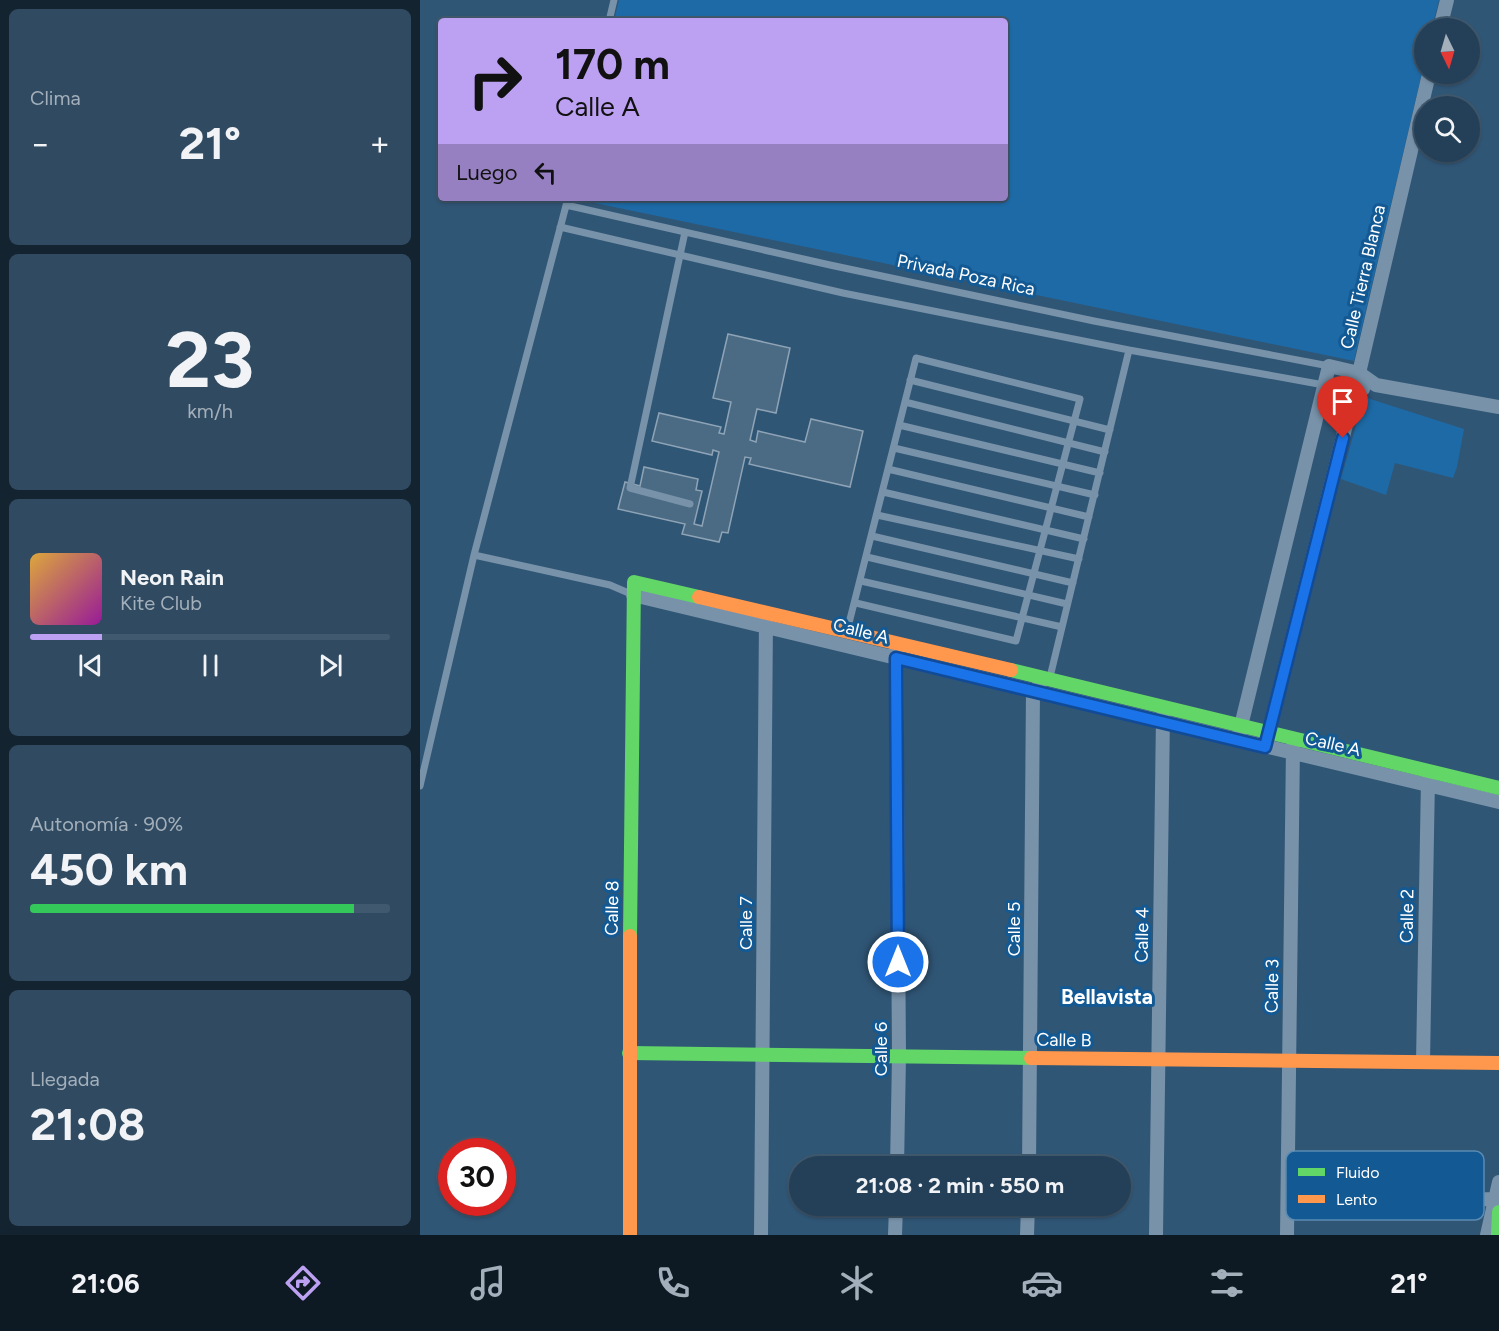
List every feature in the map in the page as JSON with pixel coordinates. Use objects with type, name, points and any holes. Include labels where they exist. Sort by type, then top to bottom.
[{"type":"street","points":[[1442,18],[1447,0]]},
{"type":"street","name":"Calle Tierra Blanca","points":[[1265,747],[1359,373],[1427,84]]},
{"type":"street","name":"Calle Tierra Blanca","points":[[1238,740],[1329,366]]},
{"type":"street","name":"Privada Poza Rica","points":[[1329,366],[1359,373]]},
{"type":"street","points":[[1359,373],[1376,385],[1499,407]]},
{"type":"street","points":[[1324,385],[1354,392],[1376,385]]},
{"type":"street","name":"Calle A","points":[[634,588],[845,638],[896,658],[1499,802]]},
{"type":"street","name":"Calle 8","points":[[630,1235],[629,1053],[634,588]]},
{"type":"street","name":"Calle 7","points":[[761,1235],[766,619]]},
{"type":"street","name":"Calle A","points":[[845,638],[896,643],[1499,788]]},
{"type":"street","name":"Calle 6","points":[[896,643],[899,1056],[897,1156]]},
{"type":"street","points":[[1033,691],[1050,679]]},
{"type":"street","name":"Calle 5","points":[[1029,1156],[1033,691]]},
{"type":"street","name":"Calle 4","points":[[1156,1235],[1163,707]]},
{"type":"street","name":"Calle 3","points":[[1288,1151],[1293,738]]},
{"type":"street","name":"Calle 2","points":[[1423,1062],[1428,770]]},
{"type":"street","name":"Calle B","points":[[629,1053],[1499,1063]]},
{"type":"street","points":[[1497,1235],[1499,1182]]},
{"type":"street","points":[[1487,1235],[1497,1205]]},
{"type":"street","points":[[895,1235],[896,1216]]},
{"type":"street","points":[[1027,1235],[1028,1216]]},
{"type":"street","name":"Calle 3","points":[[1287,1220],[1287,1235]]},
{"type":"lane","points":[[610,18],[614,0]]},
{"type":"lane","points":[[420,786],[474,555],[567,201]]},
{"type":"lane","name":"Privada Poza Rica","points":[[567,201],[686,232],[1094,321],[1329,366]]},
{"type":"lane","points":[[560,227],[843,293],[1129,350],[1324,385]]},
{"type":"lane","points":[[686,232],[679,255],[630,488],[690,504]]},
{"type":"lane","points":[[1050,679],[1129,350]]},
{"type":"lane","points":[[845,638],[856,603],[916,358],[1080,399],[1016,641],[856,603]]},
{"type":"lane","points":[[910,380],[1110,430]]},
{"type":"lane","points":[[905,402],[1105,452]]},
{"type":"lane","points":[[899,425],[1100,473]]},
{"type":"lane","points":[[894,448],[1095,495]]},
{"type":"lane","points":[[888,470],[1089,517]]},
{"type":"lane","points":[[883,492],[1083,538]]},
{"type":"lane","points":[[877,515],[1079,559]]},
{"type":"lane","points":[[872,536],[1073,583]]},
{"type":"lane","points":[[474,555],[610,585],[634,588]]},
{"type":"lane","points":[[867,557],[1067,604]]},
{"type":"lane","points":[[861,581],[1062,627]]},
{"type":"lane","points":[[610,585],[634,588]]},
{"type":"shaded area","points":[[619,0],[1439,0],[1434,18],[1414,18],[1414,84],[1419,84],[1417,96],[1414,96],[1414,107],[1354,361],[585,201],[1008,201],[1008,18],[615,18]]},
{"type":"shaded area","points":[[1364,397],[1464,429],[1453,478],[1395,463],[1386,495],[1341,479]]},
{"type":"building","points":[[728,334],[790,348],[776,413],[757,409],[750,440],[756,442],[758,431],[805,442],[811,419],[863,431],[850,487],[749,464],[751,458],[745,457],[728,533],[722,532],[719,542],[682,534],[685,524],[618,509],[625,482],[640,486],[644,467],[698,479],[696,490],[702,491],[694,524],[702,526],[719,452],[713,450],[712,455],[652,441],[659,413],[721,427],[719,433],[724,434],[731,402],[713,398]]},
{"type":"traffic: fast","points":[[630,936],[634,582],[699,597]]},
{"type":"traffic: fast","points":[[1011,670],[1499,788]]},
{"type":"traffic: fast","points":[[629,1053],[1031,1058]]},
{"type":"traffic: fast","points":[[1498,1235],[1499,1212]]},
{"type":"traffic: slow","points":[[699,597],[1011,670]]},
{"type":"traffic: slow","points":[[630,936],[630,1235]]},
{"type":"traffic: slow","points":[[1031,1058],[1499,1063]]},
{"type":"district","name":"Bellavista","points":[[1107,996]]},
{"type":"route","points":[[898,962],[896,658],[1265,747],[1343,438]]}]
